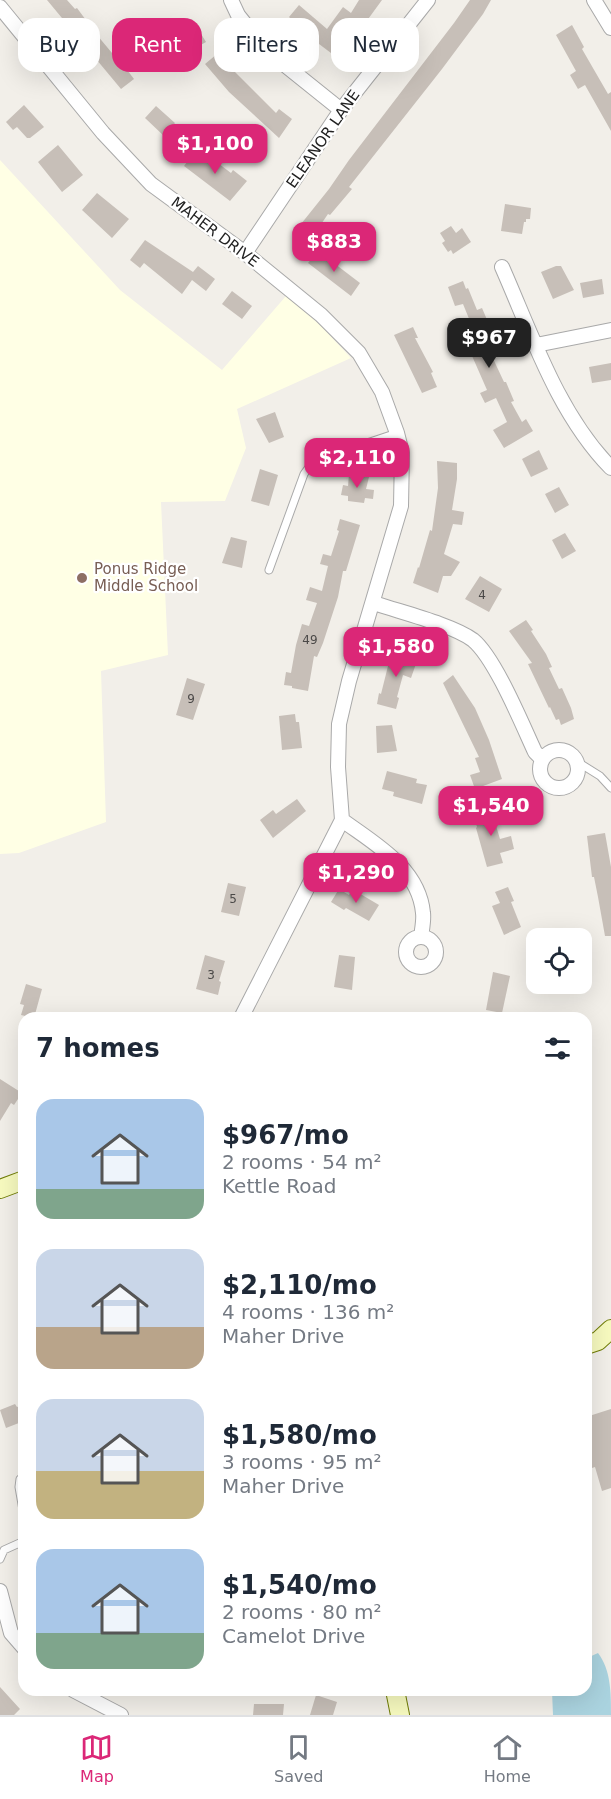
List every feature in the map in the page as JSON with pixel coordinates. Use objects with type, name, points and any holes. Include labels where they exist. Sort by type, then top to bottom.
[{"type":"street","points":[[231,0],[238,15],[265,49],[341,110]]},
{"type":"street","name":"ELEANOR LANE","points":[[245,253],[341,110],[428,0]]},
{"type":"street","points":[[594,0],[611,28]]},
{"type":"street","name":"MAHER DRIVE","points":[[0,7],[103,133],[151,184],[245,253],[321,315],[359,353],[382,392],[402,453],[401,506],[349,681],[339,724],[338,767],[342,820]]},
{"type":"street","points":[[502,267],[571,418],[597,454],[611,468]]},
{"type":"street","points":[[536,345],[611,330]]},
{"type":"street","points":[[374,603],[451,629],[472,640],[488,656],[535,752],[542,759]]},
{"type":"street","points":[[556,750],[564,750],[571,754],[578,767],[574,780],[564,787],[551,786],[542,778],[540,765],[542,759],[548,753],[556,750]]},
{"type":"street","points":[[244,1012],[342,820],[397,861],[416,886],[424,913],[421,937]]},
{"type":"street","points":[[0,1189],[18,1182]]},
{"type":"street","points":[[592,1343],[598,1341],[611,1329]]},
{"type":"street","points":[[0,1591],[5,1631],[18,1643]]},
{"type":"street","points":[[85,1696],[122,1715]]},
{"type":"street","points":[[396,1696],[400,1715]]},
{"type":"lane","points":[[269,570],[309,466],[325,457],[397,433]]},
{"type":"lane","points":[[576,761],[600,776],[611,788]]},
{"type":"lane","points":[[0,1560],[4,1550],[18,1544]]},
{"type":"shaded area","name":"Ponus Ridge Middle School","points":[[0,160],[120,290],[222,370],[286,296],[320,325],[351,358],[237,409],[246,448],[225,501],[161,502],[168,655],[101,671],[106,822],[19,853],[0,854]]},
{"type":"water","points":[[598,1653],[606,1667],[611,1715],[553,1715],[552,1696],[592,1696],[592,1656]]},
{"type":"building","points":[[47,0],[67,0],[84,18],[62,18]]},
{"type":"building","points":[[359,0],[382,0],[369,18],[335,18],[343,7],[351,13]]},
{"type":"building","points":[[470,0],[491,0],[442,69],[349,187],[352,189],[330,215],[328,214],[311,239],[297,229],[416,72],[419,72],[419,69]]},
{"type":"building","points":[[299,5],[314,18],[290,18]]},
{"type":"building","points":[[319,22],[327,29],[331,24],[331,53],[319,44]]},
{"type":"building","points":[[572,25],[584,47],[582,49],[608,94],[611,92],[611,131],[585,85],[578,89],[570,75],[576,71],[556,35]]},
{"type":"building","points":[[100,39],[112,53],[112,72],[129,72],[134,79],[121,89],[100,64]]},
{"type":"building","points":[[214,56],[214,72],[235,72],[276,113],[279,109],[292,119],[279,138],[229,92],[205,64]]},
{"type":"building","points":[[24,105],[44,127],[30,138],[27,138],[17,127],[13,130],[6,122]]},
{"type":"building","points":[[156,106],[175,123],[164,136],[145,118]]},
{"type":"building","points":[[58,145],[83,175],[62,192],[38,162]]},
{"type":"building","points":[[198,148],[231,173],[233,170],[247,181],[230,201],[184,166]]},
{"type":"building","points":[[97,193],[129,219],[112,238],[82,210]]},
{"type":"building","points":[[505,204],[531,208],[530,219],[524,222],[522,234],[501,231]]},
{"type":"building","points":[[451,226],[456,233],[462,228],[471,242],[453,254],[451,250],[448,252],[442,243],[445,241],[440,233]]},
{"type":"building","points":[[145,240],[193,272],[198,266],[215,279],[206,291],[192,280],[182,294],[144,263],[140,268],[130,260]]},
{"type":"building","points":[[318,251],[360,283],[351,296],[308,263]]},
{"type":"building","points":[[561,266],[574,290],[553,299],[541,272]]},
{"type":"building","points":[[602,279],[604,294],[583,298],[580,283]]},
{"type":"building","points":[[463,281],[477,310],[482,308],[491,329],[481,333],[506,382],[514,401],[511,402],[522,422],[526,419],[533,431],[504,448],[493,430],[507,422],[496,398],[485,403],[480,393],[487,390],[463,330],[472,326],[463,304],[455,306],[448,287]]},
{"type":"building","points":[[232,291],[252,306],[242,319],[222,304]]},
{"type":"building","points":[[413,327],[418,338],[415,338],[433,372],[431,373],[437,387],[422,393],[394,335]]},
{"type":"building","points":[[611,363],[611,380],[592,383],[589,367]]},
{"type":"building","points":[[275,412],[284,437],[269,443],[256,419]]},
{"type":"building","points":[[539,450],[548,469],[531,477],[522,459]]},
{"type":"building","points":[[437,461],[457,463],[452,510],[464,512],[462,525],[453,524],[444,554],[460,562],[451,576],[443,576],[438,593],[413,583],[430,530],[432,531],[438,488]]},
{"type":"building","points":[[260,469],[278,475],[269,506],[251,501]]},
{"type":"building","points":[[349,474],[369,477],[366,489],[374,490],[373,499],[365,498],[364,503],[348,501],[348,496],[341,495],[343,485],[348,486]]},
{"type":"building","points":[[559,487],[569,505],[555,513],[545,494]]},
{"type":"building","points":[[340,519],[360,525],[346,571],[343,571],[338,597],[323,643],[317,657],[314,656],[308,691],[292,688],[292,686],[284,685],[286,672],[291,673],[302,624],[309,626],[317,603],[306,600],[310,587],[322,591],[328,566],[320,564],[323,554],[331,556],[339,531],[337,530]]},
{"type":"building","points":[[565,533],[576,551],[562,559],[552,540]]},
{"type":"building","points":[[231,537],[247,541],[242,568],[222,563]]},
{"type":"building","points":[[480,576],[502,589],[489,612],[465,599]]},
{"type":"building","points":[[526,620],[546,654],[552,667],[549,668],[571,708],[574,719],[561,725],[559,719],[556,720],[549,708],[528,664],[532,663],[509,631]]},
{"type":"building","points":[[392,651],[418,658],[411,678],[403,675],[396,709],[377,704]]},
{"type":"building","points":[[453,675],[475,708],[502,779],[475,789],[470,775],[480,772],[475,758],[479,757],[443,683]]},
{"type":"building","points":[[187,678],[205,684],[193,720],[176,715]]},
{"type":"building","points":[[295,714],[296,722],[299,722],[302,748],[282,750],[279,716]]},
{"type":"building","points":[[392,725],[397,751],[377,753],[376,726]]},
{"type":"building","points":[[387,771],[417,779],[416,783],[427,785],[422,804],[393,796],[394,792],[382,789]]},
{"type":"building","points":[[297,799],[306,811],[273,838],[260,820],[273,810],[276,814]]},
{"type":"building","points":[[483,802],[489,820],[494,819],[500,839],[511,836],[514,849],[500,853],[503,863],[487,867],[476,828],[475,820],[477,820],[473,805]]},
{"type":"building","points":[[605,833],[611,867],[611,936],[605,936],[594,877],[592,877],[587,836]]},
{"type":"building","points":[[228,883],[246,887],[239,916],[221,912]]},
{"type":"building","points":[[508,887],[521,927],[504,935],[492,906],[500,903],[495,892]]},
{"type":"building","points":[[339,889],[349,895],[352,889],[379,905],[369,921],[331,902]]},
{"type":"building","points":[[205,955],[225,961],[219,981],[221,982],[218,995],[196,989]]},
{"type":"building","points":[[339,955],[355,957],[352,990],[334,987]]},
{"type":"building","points":[[493,972],[510,976],[502,1012],[486,1010]]},
{"type":"building","points":[[26,984],[42,989],[36,1012],[22,1012],[24,1005],[20,1004]]},
{"type":"building","points":[[0,1079],[18,1090],[18,1099],[14,1105],[11,1103],[0,1121]]},
{"type":"building","points":[[15,1404],[18,1407],[18,1423],[6,1428],[0,1410]]},
{"type":"building","points":[[611,1409],[611,1488],[602,1491],[595,1467],[592,1468],[592,1415]]},
{"type":"building","points":[[0,1687],[20,1709],[14,1715],[0,1715]]},
{"type":"building","points":[[316,1696],[337,1702],[333,1715],[310,1715]]},
{"type":"building","points":[[254,1704],[284,1704],[283,1715],[253,1715]]},
{"type":"place","name":"Ponus Ridge Middle School","points":[[82,578]]}]
